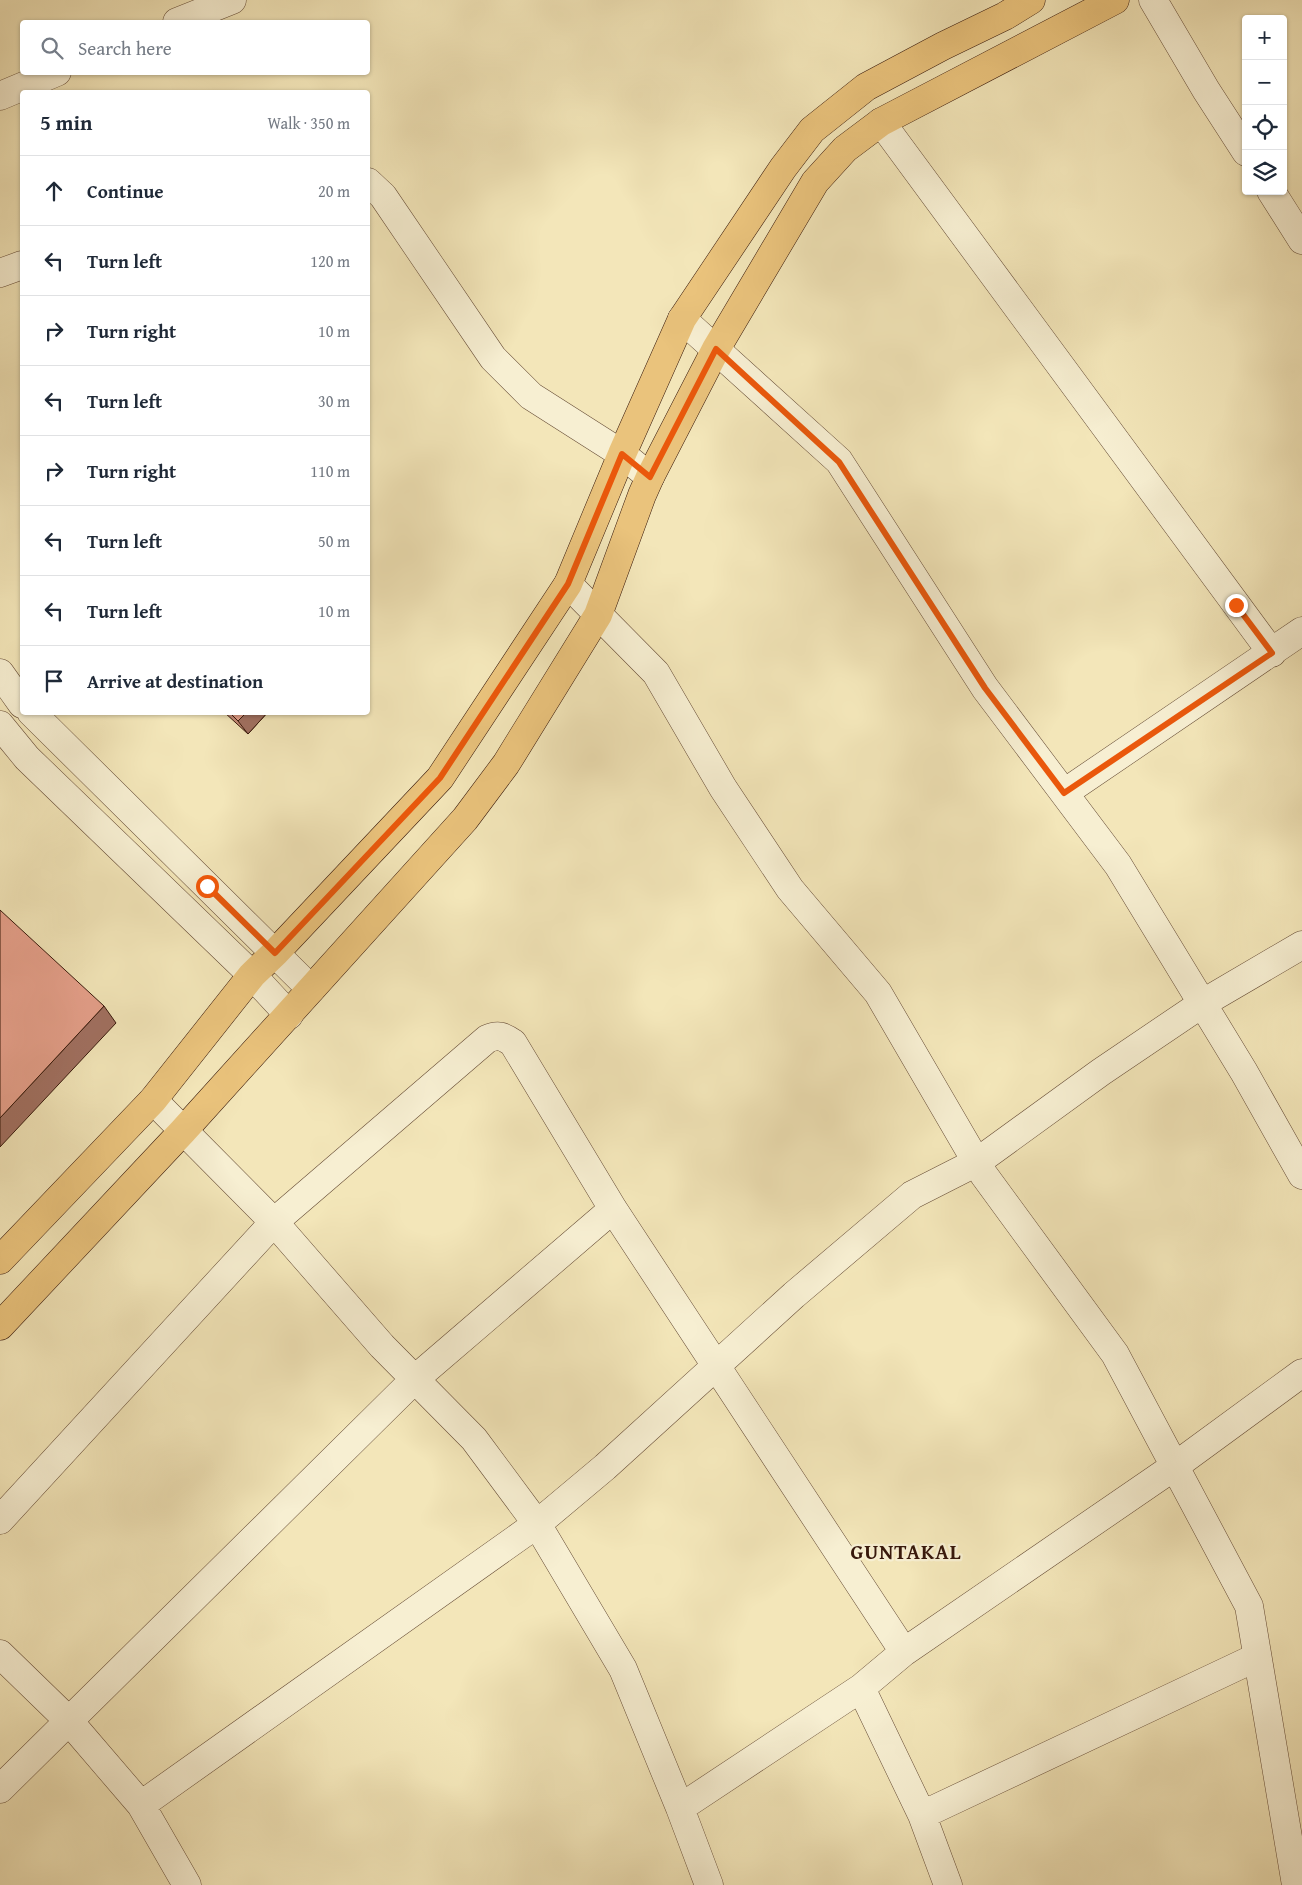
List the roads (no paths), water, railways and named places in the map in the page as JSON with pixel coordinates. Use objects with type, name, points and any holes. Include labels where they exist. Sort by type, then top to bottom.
[{"type":"main road","points":[[0,1260],[153,1100],[252,975],[440,778],[568,584],[622,454],[682,319],[783,168],[812,130],[866,87],[1005,16],[1031,0]]},
{"type":"main road","points":[[0,1326],[289,1015],[465,819],[506,764],[598,615],[650,477],[716,349],[815,182],[845,149],[881,122],[1115,0]]},
{"type":"street","points":[[183,20],[232,0]]},
{"type":"street","points":[[1153,0],[1206,90],[1245,150]]},
{"type":"street","points":[[0,96],[49,75]]},
{"type":"street","points":[[881,122],[1272,653]]},
{"type":"street","points":[[370,184],[383,196],[493,358],[531,396],[622,454],[650,477]]},
{"type":"street","points":[[1274,195],[1302,240]]},
{"type":"street","points":[[0,273],[20,266]]},
{"type":"street","points":[[682,319],[839,462],[985,688],[1118,865],[1244,1072],[1302,1175]]},
{"type":"street","points":[[568,584],[656,673],[723,788],[790,889],[878,993],[984,1175],[1115,1354],[1249,1606],[1296,1885]]},
{"type":"street","points":[[1064,793],[1302,631]]},
{"type":"street","points":[[0,673],[20,701]]},
{"type":"street","points":[[34,715],[311,989]]},
{"type":"street","points":[[0,725],[27,758],[252,975],[289,1015]]},
{"type":"street","points":[[142,1805],[537,1524],[605,1468],[794,1296],[912,1195],[977,1162],[1101,1072],[1203,1003],[1302,945]]},
{"type":"street","points":[[0,1520],[274,1222],[486,1038],[495,1035],[504,1036],[513,1043],[613,1209],[904,1652]]},
{"type":"street","points":[[153,1100],[274,1222],[382,1346],[474,1439],[537,1524],[623,1669],[680,1808],[709,1885]]},
{"type":"street","points":[[0,1788],[415,1379],[613,1209]]},
{"type":"street","points":[[680,1808],[861,1688],[904,1652],[1174,1466],[1302,1373]]},
{"type":"street","points":[[0,1654],[69,1721],[142,1805],[187,1885]]},
{"type":"street","points":[[922,1815],[1257,1657]]},
{"type":"street","points":[[861,1688],[922,1815],[948,1885]]},
{"type":"district","name":"GUNTAKAL","points":[[906,1552]]}]
